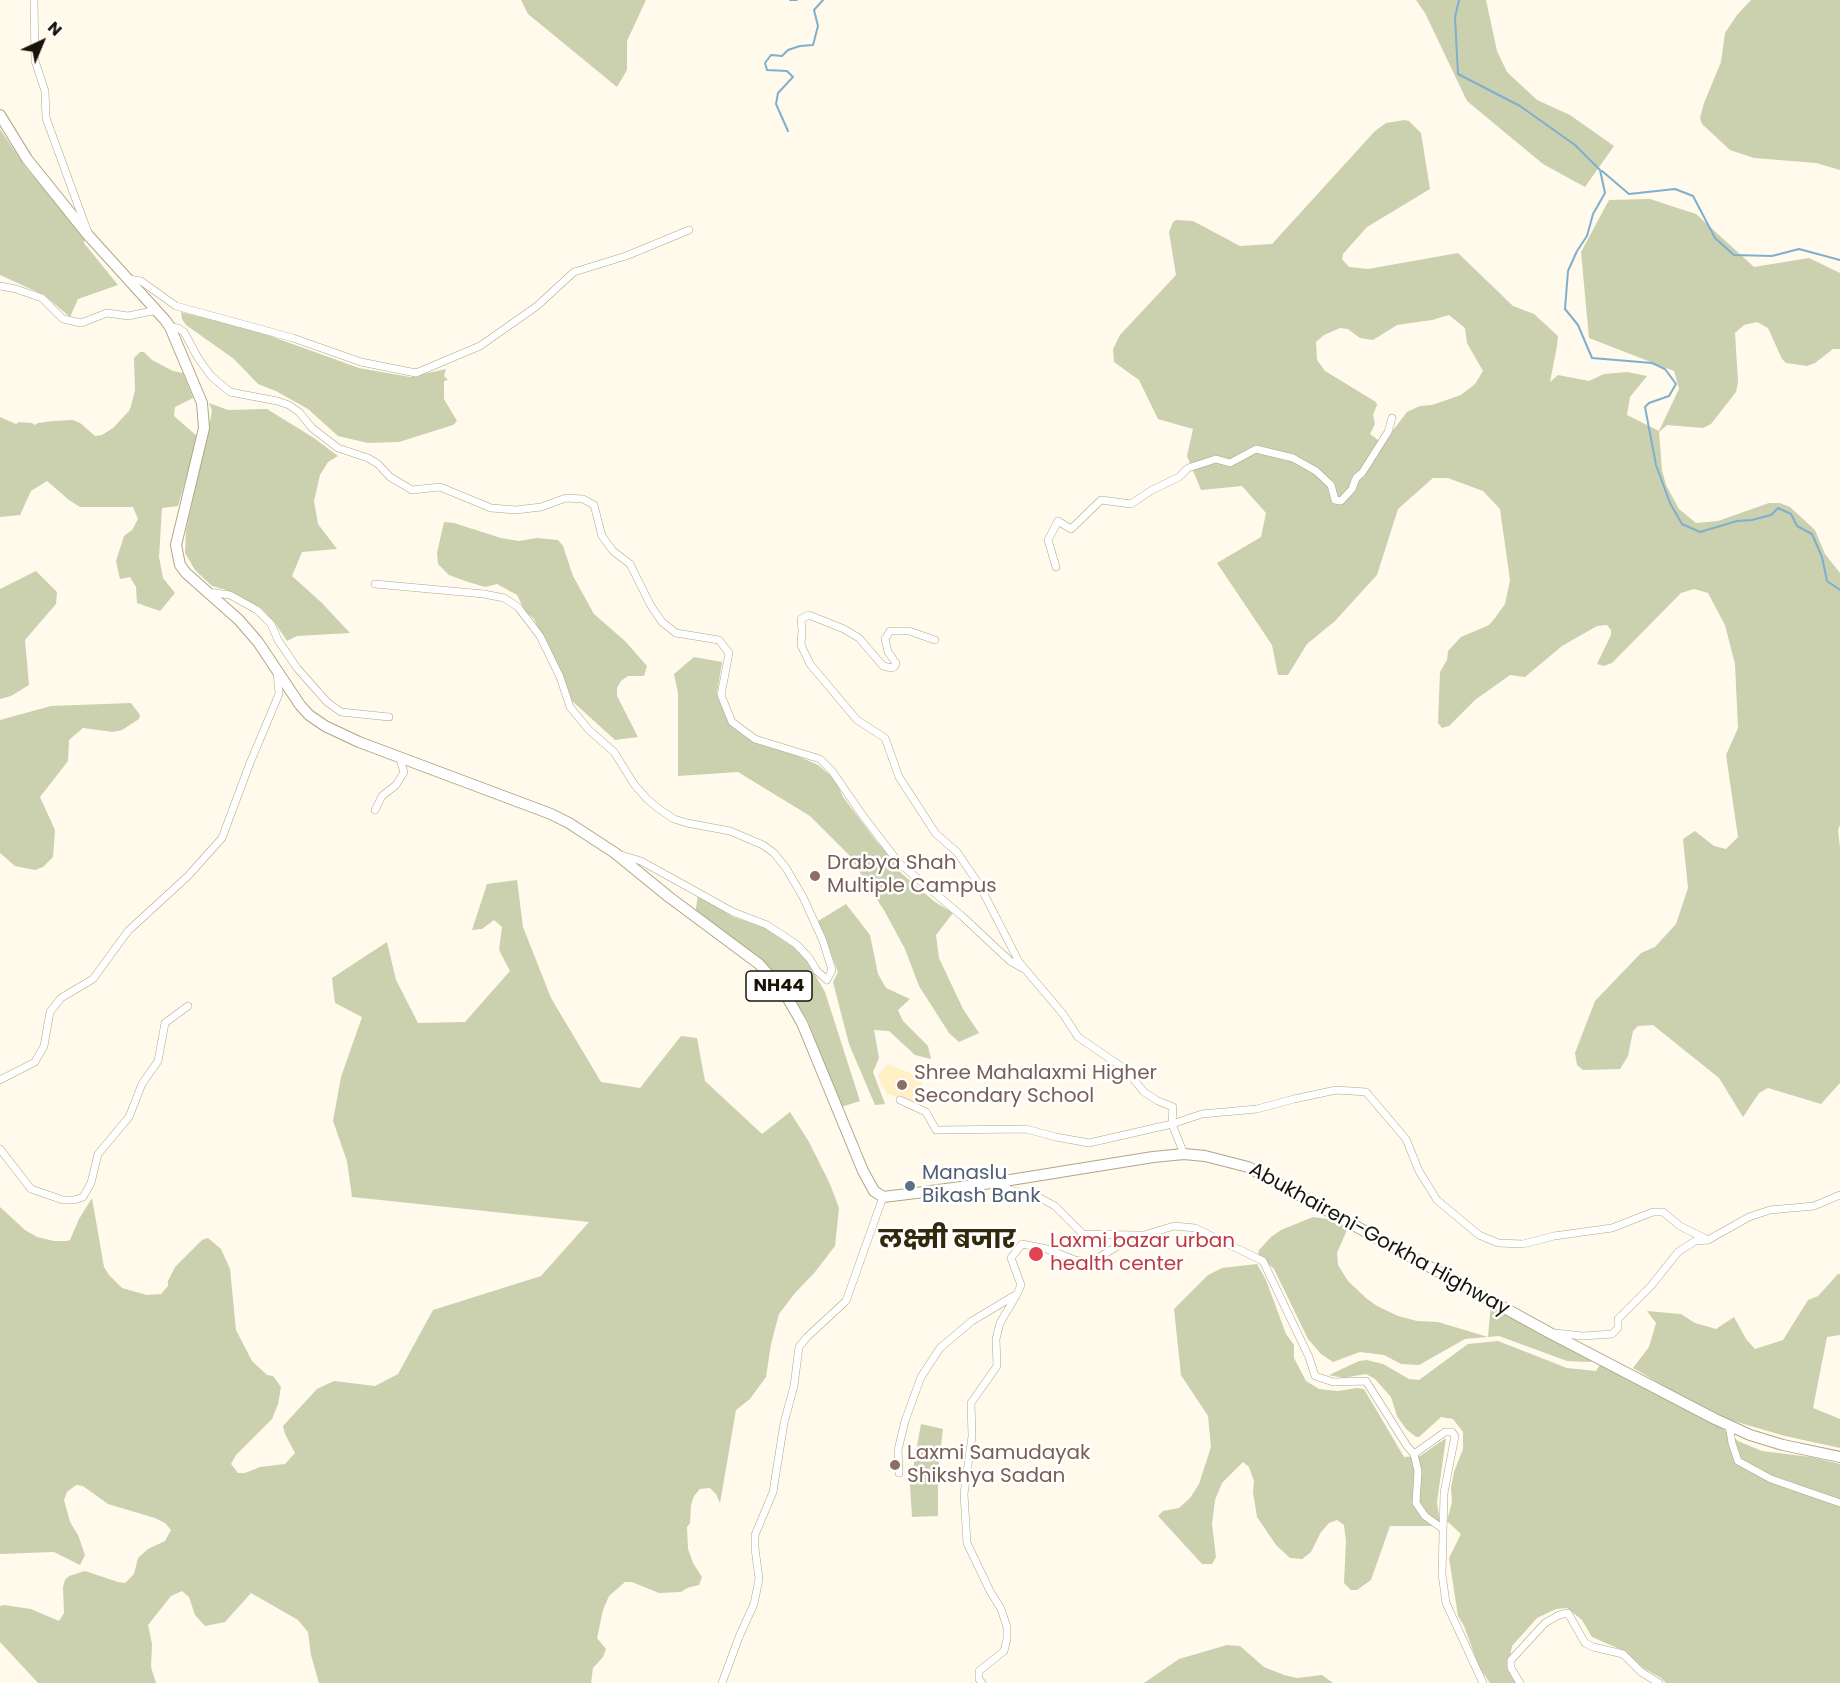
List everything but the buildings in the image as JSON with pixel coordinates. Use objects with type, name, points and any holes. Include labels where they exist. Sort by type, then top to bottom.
[{"type":"main road","name":"NH44","points":[[0,115],[27,159],[88,236],[170,327],[202,403],[204,428],[176,545],[180,565],[186,573],[239,620],[258,642],[300,705],[309,715],[325,726],[359,742],[551,814],[568,823],[615,854],[759,963],[784,992],[802,1023],[868,1184],[883,1197]]},
{"type":"main road","name":"Abukhaireni-Gorkha Highway","points":[[883,1197],[1184,1154],[1205,1156],[1248,1167],[1551,1333],[1729,1425],[1783,1446],[1840,1457]]},
{"type":"street","points":[[34,0],[35,60],[45,91],[46,118],[88,236]]},
{"type":"street","points":[[127,278],[141,281],[176,306],[292,338],[361,362],[416,373],[480,346],[537,306],[574,272],[626,256],[690,230]]},
{"type":"street","points":[[0,286],[42,298],[63,319],[81,323],[106,313],[128,316],[157,310]]},
{"type":"street","points":[[170,327],[184,332],[211,376],[230,392],[289,405],[299,412],[312,428],[338,448],[368,458],[378,464],[390,477],[412,490],[440,487],[492,508],[516,510],[541,507],[566,498],[583,499],[594,505],[603,536],[613,551],[630,564],[651,606],[662,622],[676,633],[719,640],[729,653],[721,695],[732,722],[755,739],[820,759],[832,771],[899,862],[956,910],[1010,961],[1026,970]]},
{"type":"street","points":[[1056,567],[1048,540],[1058,522],[1071,529],[1101,500],[1131,504],[1152,490],[1179,477],[1188,468],[1216,459],[1230,463],[1256,449],[1293,458],[1316,471],[1331,485],[1335,500],[1341,501],[1352,489],[1356,478],[1362,473],[1388,432],[1392,418]]},
{"type":"street","points":[[375,584],[484,594],[504,598],[518,607],[540,636],[560,677],[570,706],[589,730],[614,752],[634,784],[658,810],[687,823],[730,831],[764,845],[774,853],[803,897],[824,941],[832,970],[827,980],[796,944],[767,925],[733,912],[641,861],[615,854]]},
{"type":"street","points":[[206,592],[230,595],[257,610],[271,624],[278,640],[297,668],[327,702],[341,712],[388,717]]},
{"type":"street","points":[[935,640],[909,631],[890,631],[885,639],[888,652],[896,663],[896,666],[892,668],[883,666],[859,638],[844,629],[809,615],[801,619],[801,645],[810,664],[857,720],[885,738],[899,777],[936,834],[957,852],[980,886],[1019,962],[1063,1014],[1078,1037],[1125,1069],[1144,1092],[1173,1107],[1172,1124],[1184,1154]]},
{"type":"street","points":[[0,1080],[35,1062],[44,1046],[50,1012],[62,999],[93,979],[128,931],[188,876],[222,838],[279,694],[277,670]]},
{"type":"street","points":[[375,810],[382,796],[396,785],[404,772],[399,757]]},
{"type":"street","points":[[0,1149],[30,1189],[63,1200],[83,1197],[91,1183],[98,1154],[129,1117],[142,1084],[158,1061],[165,1023],[188,1006]]},
{"type":"street","points":[[900,1100],[926,1112],[936,1130],[1026,1130],[1089,1143],[1172,1124],[1202,1114],[1257,1109],[1336,1090],[1366,1092],[1406,1139],[1419,1172],[1437,1200],[1479,1235],[1498,1244],[1523,1244],[1554,1236],[1612,1228],[1653,1212],[1663,1212],[1680,1227],[1708,1240]]},
{"type":"street","points":[[998,1182],[1010,1190],[1040,1198],[1055,1206],[1083,1234],[1144,1235],[1174,1226],[1195,1227],[1263,1261],[1309,1357],[1315,1376],[1334,1382],[1366,1381],[1414,1454],[1418,1471],[1416,1503],[1425,1516],[1443,1529]]},
{"type":"street","points":[[1551,1333],[1583,1336],[1612,1334],[1618,1328],[1618,1319],[1651,1286],[1678,1252],[1695,1241],[1708,1240],[1749,1217],[1770,1210],[1814,1206],[1840,1195]]},
{"type":"street","points":[[722,1683],[757,1593],[759,1579],[755,1548],[756,1535],[773,1492],[784,1423],[794,1386],[799,1347],[846,1300],[883,1197]]},
{"type":"street","points":[[982,1683],[979,1679],[979,1671],[1004,1651],[1007,1627],[1001,1610],[967,1543],[964,1494],[972,1436],[971,1403],[997,1366],[996,1339],[1000,1323],[1021,1285],[1011,1258],[1022,1244],[1047,1249],[1086,1262],[1098,1258],[1136,1235]]},
{"type":"street","points":[[899,1473],[898,1450],[912,1400],[921,1377],[940,1348],[972,1321],[1017,1294]]},
{"type":"street","points":[[1729,1425],[1738,1461],[1771,1479],[1840,1503]]},
{"type":"street","points":[[1414,1454],[1445,1432],[1452,1432],[1455,1436],[1444,1493],[1442,1574],[1446,1603],[1483,1683]]},
{"type":"street","points":[[1520,1683],[1511,1668],[1511,1660],[1545,1623],[1559,1614],[1568,1613],[1585,1643],[1623,1654],[1641,1672],[1659,1683]]},
{"type":"shaded area","name":"Shree Mahalaxmi Higher Secondary School","points":[[887,1064],[923,1078],[921,1096],[915,1102],[887,1094],[878,1076]]},
{"type":"green space","points":[[521,0],[646,0],[627,41],[627,70],[617,87],[528,14]]},
{"type":"green space","points":[[1416,0],[1486,0],[1497,51],[1507,72],[1537,100],[1570,115],[1614,146],[1585,187],[1543,164],[1467,101],[1425,13]]},
{"type":"green space","points":[[1751,0],[1840,0],[1840,170],[1816,163],[1754,158],[1730,150],[1702,124],[1700,118],[1721,62],[1725,33]]},
{"type":"green space","points":[[1409,121],[1421,133],[1430,189],[1367,227],[1343,254],[1342,259],[1349,267],[1368,269],[1458,253],[1513,306],[1534,314],[1558,336],[1550,382],[1558,375],[1589,381],[1604,374],[1627,372],[1647,376],[1630,397],[1627,415],[1659,431],[1679,389],[1674,371],[1589,338],[1581,252],[1609,200],[1650,199],[1696,214],[1754,267],[1809,258],[1840,273],[1840,349],[1833,349],[1815,363],[1807,366],[1786,363],[1768,328],[1757,322],[1744,325],[1735,333],[1738,382],[1736,392],[1711,424],[1703,428],[1667,425],[1659,432],[1662,470],[1666,485],[1679,509],[1696,523],[1718,521],[1769,503],[1780,503],[1790,507],[1815,530],[1825,554],[1840,573],[1840,825],[1838,830],[1840,848],[1840,1083],[1821,1104],[1768,1088],[1759,1093],[1743,1117],[1719,1078],[1653,1025],[1638,1026],[1633,1031],[1628,1056],[1620,1069],[1583,1070],[1577,1065],[1575,1053],[1595,1001],[1641,953],[1655,947],[1676,924],[1688,888],[1683,839],[1695,831],[1714,846],[1726,849],[1738,837],[1726,755],[1738,728],[1735,664],[1725,625],[1708,593],[1694,589],[1681,593],[1612,663],[1604,666],[1597,664],[1611,635],[1611,630],[1607,625],[1597,626],[1562,646],[1525,677],[1510,675],[1475,700],[1449,726],[1442,728],[1438,723],[1440,672],[1447,660],[1448,651],[1461,637],[1489,625],[1505,604],[1510,580],[1500,509],[1483,491],[1448,478],[1433,478],[1398,509],[1377,575],[1335,621],[1307,644],[1288,675],[1278,675],[1272,645],[1217,563],[1261,537],[1266,513],[1242,486],[1201,490],[1187,456],[1193,429],[1158,419],[1139,380],[1114,362],[1113,349],[1120,335],[1176,275],[1169,232],[1173,222],[1176,220],[1193,221],[1240,246],[1272,244],[1375,131],[1386,123]],"holes":[[[1449,315],[1465,328],[1467,343],[1483,371],[1475,384],[1461,395],[1432,405],[1420,406],[1407,412],[1387,438],[1378,440],[1370,434],[1375,424],[1373,415],[1376,402],[1325,371],[1317,360],[1316,342],[1324,335],[1340,328],[1348,329],[1360,338],[1373,340],[1397,325]]]},
{"type":"green space","points":[[0,129],[26,168],[85,238],[84,243],[118,285],[78,299],[70,317],[44,295],[0,275]]},
{"type":"green space","points":[[181,312],[251,329],[359,368],[410,377],[446,369],[444,376],[448,380],[444,381],[444,399],[457,421],[453,425],[399,442],[368,443],[338,436],[308,409],[258,384],[234,359],[186,325]]},
{"type":"green space","points":[[140,352],[144,352],[152,360],[173,371],[183,373],[193,398],[175,407],[174,416],[198,437],[178,506],[162,508],[159,557],[163,578],[175,593],[160,611],[137,603],[136,587],[130,577],[120,579],[116,561],[124,536],[132,530],[138,519],[133,507],[80,507],[47,481],[31,491],[20,515],[0,517],[0,417],[16,424],[19,422],[35,425],[73,420],[95,436],[102,435],[113,428],[129,411],[135,390],[134,358]]},
{"type":"green space","points":[[209,403],[228,410],[267,409],[338,456],[328,462],[320,475],[314,501],[318,524],[337,549],[302,552],[292,576],[350,633],[297,636],[287,641],[261,608],[226,590],[212,586],[195,570],[185,553],[186,531],[212,411]]},
{"type":"green space","points":[[444,522],[519,541],[537,538],[558,540],[563,546],[573,576],[594,614],[625,641],[647,666],[644,676],[628,676],[617,688],[617,696],[638,737],[615,740],[571,700],[534,619],[525,611],[517,595],[497,584],[485,587],[449,575],[438,564],[437,553]]},
{"type":"green space","points":[[36,571],[57,592],[56,604],[25,640],[29,685],[11,696],[0,699],[0,589]]},
{"type":"green space","points":[[694,657],[722,662],[717,693],[725,715],[744,732],[818,765],[835,779],[843,797],[901,873],[935,902],[953,913],[936,935],[939,958],[963,1009],[979,1033],[959,1042],[949,1033],[919,986],[905,949],[885,912],[849,855],[810,816],[738,772],[678,776],[678,693],[674,674]]},
{"type":"green space","points":[[131,703],[140,715],[139,719],[122,730],[113,732],[83,728],[69,740],[68,761],[40,797],[55,830],[53,857],[43,867],[35,870],[15,866],[0,853],[0,720],[51,706]]},
{"type":"green space","points":[[517,880],[523,927],[551,998],[601,1082],[640,1088],[681,1036],[697,1038],[705,1081],[762,1134],[790,1112],[809,1142],[839,1208],[835,1246],[779,1314],[766,1377],[750,1399],[736,1410],[720,1503],[710,1488],[700,1489],[694,1496],[690,1523],[687,1527],[688,1549],[702,1577],[699,1585],[681,1592],[659,1593],[632,1582],[625,1582],[609,1596],[603,1610],[597,1638],[606,1649],[603,1657],[593,1668],[591,1683],[319,1683],[311,1655],[308,1632],[298,1620],[251,1593],[225,1622],[205,1626],[195,1615],[189,1597],[182,1591],[171,1596],[148,1625],[152,1644],[151,1667],[156,1683],[38,1683],[0,1642],[0,1606],[31,1609],[59,1621],[64,1613],[63,1587],[69,1576],[85,1571],[125,1583],[134,1574],[138,1558],[148,1549],[165,1541],[171,1530],[165,1523],[155,1518],[108,1504],[83,1486],[76,1485],[67,1492],[64,1500],[70,1522],[78,1535],[85,1555],[80,1565],[54,1552],[0,1554],[0,1207],[25,1230],[37,1237],[67,1241],[70,1240],[92,1198],[104,1267],[122,1288],[147,1295],[161,1294],[168,1286],[175,1267],[202,1240],[208,1238],[221,1249],[230,1269],[236,1330],[252,1361],[267,1375],[273,1376],[281,1387],[272,1419],[236,1455],[231,1464],[238,1473],[245,1473],[260,1467],[285,1464],[295,1453],[283,1426],[317,1389],[334,1381],[375,1386],[398,1374],[433,1310],[541,1276],[589,1222],[352,1197],[347,1161],[333,1121],[341,1077],[362,1017],[335,1003],[332,978],[387,942],[396,980],[418,1023],[465,1022],[510,971],[499,950],[502,927],[494,920],[482,929],[472,930],[487,884]]},
{"type":"green space","points":[[698,895],[733,917],[765,928],[795,948],[807,961],[825,992],[860,1101],[841,1107],[807,1019],[786,987],[764,961],[724,932],[695,915]]},
{"type":"green space","points":[[846,904],[870,935],[878,974],[886,988],[910,999],[898,1010],[903,1021],[928,1046],[931,1059],[915,1055],[889,1031],[874,1030],[879,1058],[873,1072],[885,1104],[875,1105],[849,1044],[833,982],[838,972],[818,921]]},
{"type":"green space","points":[[1313,1217],[1336,1220],[1346,1227],[1347,1230],[1337,1253],[1338,1265],[1348,1281],[1377,1306],[1398,1316],[1417,1321],[1438,1322],[1488,1337],[1465,1339],[1419,1365],[1401,1364],[1384,1355],[1360,1352],[1333,1362],[1321,1354],[1308,1339],[1274,1269],[1258,1254],[1271,1237],[1281,1230]]},
{"type":"green space","points":[[1257,1264],[1266,1280],[1286,1334],[1294,1345],[1294,1358],[1306,1381],[1319,1389],[1338,1391],[1364,1389],[1404,1457],[1420,1456],[1446,1438],[1437,1502],[1441,1531],[1435,1526],[1390,1526],[1371,1580],[1357,1590],[1351,1590],[1344,1583],[1346,1541],[1344,1525],[1337,1520],[1329,1523],[1321,1532],[1311,1552],[1302,1559],[1290,1558],[1276,1545],[1257,1517],[1253,1492],[1254,1481],[1249,1467],[1243,1462],[1222,1483],[1215,1500],[1212,1524],[1216,1557],[1212,1564],[1202,1564],[1158,1516],[1163,1511],[1179,1508],[1190,1498],[1199,1484],[1211,1447],[1208,1416],[1181,1375],[1174,1309],[1208,1275],[1222,1268]]},
{"type":"green space","points":[[1840,1274],[1840,1335],[1827,1337],[1813,1408],[1840,1419],[1840,1448],[1785,1436],[1730,1420],[1633,1368],[1649,1347],[1656,1323],[1647,1311],[1681,1314],[1695,1323],[1716,1329],[1734,1317],[1746,1339],[1755,1349],[1783,1340],[1808,1300],[1818,1296]]},
{"type":"green space","points":[[1491,1304],[1592,1357],[1591,1362],[1567,1361],[1499,1336],[1488,1337]]},
{"type":"green space","points":[[1498,1341],[1567,1368],[1596,1371],[1601,1363],[1710,1419],[1738,1441],[1762,1451],[1811,1457],[1840,1464],[1840,1683],[1666,1683],[1643,1668],[1624,1651],[1592,1637],[1582,1620],[1567,1608],[1556,1609],[1537,1618],[1512,1646],[1508,1669],[1517,1683],[1490,1683],[1479,1667],[1458,1616],[1449,1558],[1461,1534],[1447,1521],[1452,1502],[1451,1488],[1454,1472],[1463,1449],[1463,1432],[1453,1419],[1441,1417],[1419,1437],[1416,1437],[1406,1429],[1397,1416],[1391,1397],[1375,1379],[1366,1374],[1343,1378],[1329,1375],[1359,1361],[1367,1360],[1383,1364],[1409,1379],[1419,1380],[1468,1344]]},
{"type":"green space","points":[[921,1424],[943,1429],[938,1470],[938,1516],[912,1517],[910,1485]]},
{"type":"green space","points":[[1227,1645],[1240,1646],[1264,1667],[1284,1675],[1297,1678],[1322,1675],[1333,1683],[1144,1683],[1179,1659]]},
{"type":"waterway","points":[[790,0],[797,0]]},
{"type":"waterway","points":[[788,131],[776,104],[778,93],[793,77],[787,71],[767,70],[765,63],[771,55],[782,56],[788,50],[813,45],[818,26],[814,10],[823,0]]},
{"type":"waterway","points":[[1459,0],[1455,17],[1458,74],[1520,106],[1575,145],[1600,170],[1605,193],[1593,214],[1587,236],[1568,271],[1565,309],[1578,325],[1592,358],[1652,363],[1665,369],[1676,384],[1669,396],[1649,403],[1645,407],[1656,465],[1670,503],[1682,524],[1700,532],[1737,521],[1771,515],[1778,508],[1791,514],[1797,526],[1812,534],[1822,557],[1827,581],[1840,590]]},
{"type":"waterway","points":[[1602,171],[1629,194],[1675,189],[1693,196],[1715,238],[1734,255],[1772,256],[1799,249],[1840,260]]},
{"type":"place","name":"Drabya Shah Multiple Campus","points":[[815,876]]},
{"type":"place","name":"Shree Mahalaxmi Higher Secondary School","points":[[902,1085]]},
{"type":"place","name":"Manaslu Bikash Bank","points":[[910,1186]]},
{"type":"place","name":"Laxmi bazar urban health center","points":[[1036,1254]]},
{"type":"place","name":"Laxmi Samudayak Shikshya Sadan","points":[[895,1465]]},
{"type":"district","name":"लक्ष्मी बजार","points":[[947,1241]]}]
